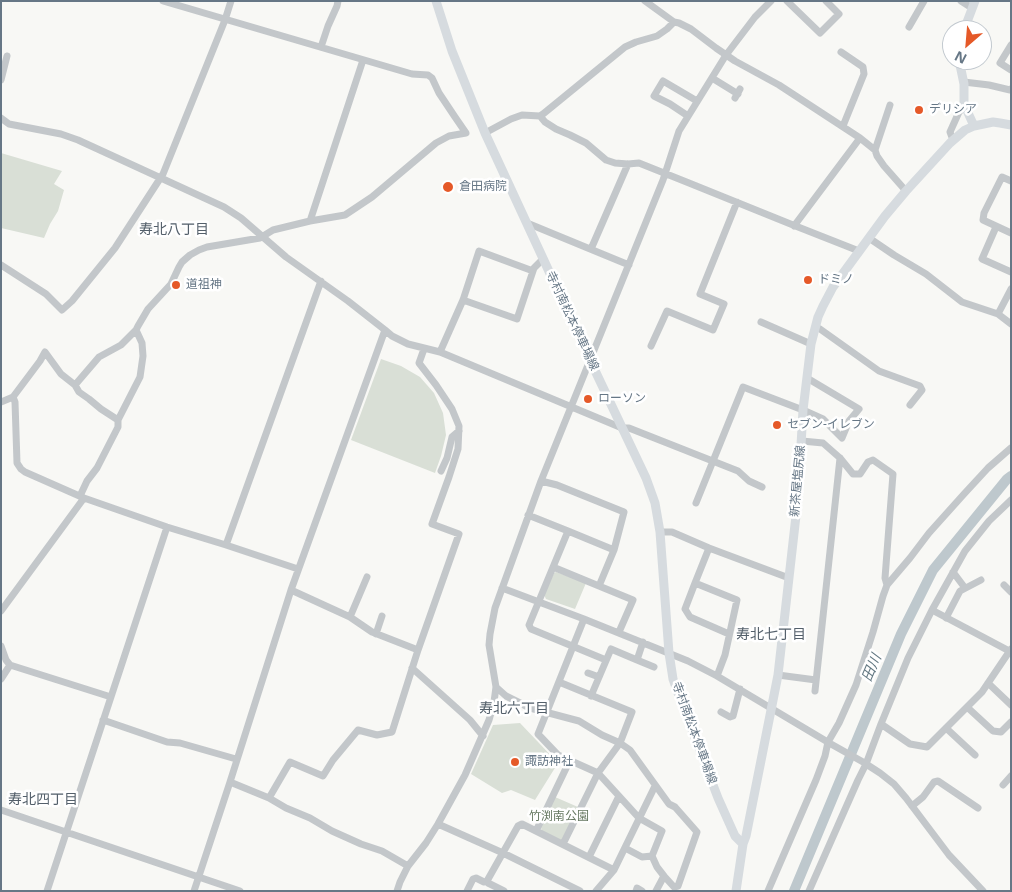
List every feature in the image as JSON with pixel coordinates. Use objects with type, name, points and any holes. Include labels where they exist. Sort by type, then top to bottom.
[{"type":"main road","name":"寺村南松本停車場線","points":[[436,1],[452,51],[485,133],[646,478],[655,502],[660,532],[669,653],[674,679],[718,798],[735,836],[743,844]]},
{"type":"main road","points":[[968,20],[974,4]]},
{"type":"main road","points":[[962,70],[965,106],[974,126]]},
{"type":"main road","name":"新茶屋塩尻線","points":[[736,891],[743,844],[778,675],[798,498],[803,410],[815,327],[833,287],[859,251],[906,190],[953,140],[965,130],[974,126],[993,122],[1011,125]]},
{"type":"street","points":[[75,385],[99,357],[121,344],[136,330],[143,316],[171,284],[179,267],[190,255],[207,247],[260,238],[272,230],[345,215],[372,197],[436,143],[449,136],[466,133],[454,117],[432,78],[428,75],[412,74],[164,1]]},
{"type":"street","points":[[1,265],[46,294],[62,310],[72,300],[115,248],[160,178],[225,20],[231,1]]},
{"type":"street","points":[[321,47],[338,1]]},
{"type":"street","points":[[645,1],[674,22],[679,22],[691,29],[726,55],[779,85],[860,138],[875,150],[884,166],[906,190]]},
{"type":"street","points":[[397,891],[408,866],[438,824],[465,775],[490,720],[496,687],[489,646],[495,608],[541,481],[665,174],[678,131],[726,55],[755,17],[771,1]]},
{"type":"street","points":[[787,1],[820,33],[839,14],[826,1]]},
{"type":"street","points":[[909,27],[924,1]]},
{"type":"street","points":[[960,1],[974,4]]},
{"type":"street","points":[[540,116],[625,47],[657,36],[667,30],[674,22]]},
{"type":"street","points":[[1011,45],[1000,64],[1011,70]]},
{"type":"street","points":[[841,52],[862,67],[864,74],[843,126]]},
{"type":"street","points":[[1,80],[7,56]]},
{"type":"street","points":[[310,221],[363,60]]},
{"type":"street","points":[[712,78],[738,94]]},
{"type":"street","points":[[688,116],[654,96],[658,88],[663,81],[697,101]]},
{"type":"street","points":[[964,82],[1011,89]]},
{"type":"street","points":[[875,150],[890,104]]},
{"type":"street","points":[[953,140],[950,132],[959,112],[965,106]]},
{"type":"street","points":[[485,133],[522,115],[540,116],[556,129],[586,143],[606,160],[615,163],[638,163],[859,251]]},
{"type":"street","points":[[1,118],[9,124],[61,134],[224,207],[241,218],[286,257],[321,281],[392,336],[408,344],[440,352],[622,428],[629,428],[738,472],[762,488]]},
{"type":"street","points":[[794,226],[860,138]]},
{"type":"street","points":[[590,249],[628,164]]},
{"type":"street","points":[[1011,181],[1002,177],[984,213],[983,220],[1011,233]]},
{"type":"street","points":[[651,346],[667,311],[713,330],[724,304],[700,294],[737,202]]},
{"type":"street","points":[[527,223],[629,265]]},
{"type":"street","points":[[996,227],[982,259],[1011,272]]},
{"type":"street","points":[[869,238],[926,274],[962,302],[998,314],[1011,324]]},
{"type":"street","points":[[440,352],[463,300],[479,251],[533,271]]},
{"type":"street","points":[[463,300],[517,319],[534,268],[543,259]]},
{"type":"street","points":[[226,545],[321,281]]},
{"type":"street","points":[[998,314],[1011,289]]},
{"type":"street","points":[[761,322],[812,344]]},
{"type":"street","points":[[815,327],[878,371],[920,386],[922,390],[910,405]]},
{"type":"street","points":[[1,611],[82,497],[87,482],[97,468],[118,427],[118,420],[140,377],[143,356],[142,343],[136,330]]},
{"type":"street","points":[[194,891],[298,569],[385,330]]},
{"type":"street","points":[[269,798],[290,762],[323,776],[333,760],[358,730],[376,735],[392,732],[418,650],[459,534],[432,524],[458,448],[459,426],[452,409],[419,362],[424,349]]},
{"type":"street","points":[[1,402],[13,397],[45,352],[61,374],[75,385],[79,392],[118,420]]},
{"type":"street","points":[[696,503],[743,387],[823,419],[842,438],[849,421],[859,409],[807,378]]},
{"type":"street","points":[[13,397],[18,463],[25,472],[82,497],[166,527],[298,569]]},
{"type":"street","points":[[442,471],[452,437],[459,431]]},
{"type":"street","points":[[802,441],[823,442],[854,474],[860,474],[868,462],[873,460],[893,474],[885,578],[887,585]]},
{"type":"street","points":[[768,891],[816,780],[829,743],[856,685],[887,585],[929,533],[964,494],[988,468],[1011,448]]},
{"type":"street","points":[[815,691],[840,458]]},
{"type":"street","points":[[541,481],[557,485],[624,512],[614,550],[599,586]]},
{"type":"street","points":[[809,891],[858,780],[908,658],[932,610],[965,551],[989,522],[1011,500]]},
{"type":"street","points":[[528,515],[614,550]]},
{"type":"street","points":[[47,891],[166,527]]},
{"type":"street","points":[[568,531],[529,625],[530,629],[606,660]]},
{"type":"street","points":[[660,532],[672,532],[789,578]]},
{"type":"street","points":[[709,548],[685,609],[690,617],[729,634]]},
{"type":"street","points":[[553,567],[633,600],[619,632]]},
{"type":"street","points":[[953,572],[965,588]]},
{"type":"street","points":[[350,617],[367,577]]},
{"type":"street","points":[[946,618],[960,591],[981,580]]},
{"type":"street","points":[[695,583],[737,600],[725,655],[717,676]]},
{"type":"street","points":[[1004,585],[1011,592]]},
{"type":"street","points":[[502,588],[688,660],[864,763],[894,784],[949,855],[983,891]]},
{"type":"street","points":[[291,590],[350,617],[376,634],[418,650]]},
{"type":"street","points":[[881,724],[910,744],[927,747],[982,692],[1010,651],[932,610]]},
{"type":"street","points":[[376,634],[382,616]]},
{"type":"street","points":[[584,619],[538,734],[558,755],[598,773],[639,818],[662,831],[652,856]]},
{"type":"street","points":[[637,660],[643,642]]},
{"type":"street","points":[[1,646],[10,665],[111,697]]},
{"type":"street","points":[[591,696],[611,649],[654,667]]},
{"type":"street","points":[[1,679],[10,665]]},
{"type":"street","points":[[412,668],[470,720],[483,736]]},
{"type":"street","points":[[588,673],[599,677]]},
{"type":"street","points":[[778,675],[816,680]]},
{"type":"street","points":[[558,682],[632,712],[620,743],[598,773],[563,844]]},
{"type":"street","points":[[988,683],[1011,705]]},
{"type":"street","points":[[496,687],[506,696],[530,708],[579,721],[630,750],[669,804],[675,807],[698,832],[678,886],[674,887],[664,876],[652,856]]},
{"type":"street","points":[[721,712],[730,717],[733,716],[740,689]]},
{"type":"street","points":[[967,707],[993,731],[1001,732],[1011,722]]},
{"type":"street","points":[[103,720],[167,742],[180,743],[236,759]]},
{"type":"street","points":[[946,728],[975,756]]},
{"type":"street","points":[[536,831],[570,760]]},
{"type":"street","points":[[1002,785],[1011,776]]},
{"type":"street","points":[[912,806],[938,780],[978,808]]},
{"type":"street","points":[[230,782],[269,798],[361,844],[382,851],[408,866]]},
{"type":"street","points":[[596,891],[614,870],[655,786]]},
{"type":"street","points":[[589,857],[619,796]]},
{"type":"street","points":[[1,810],[240,891]]},
{"type":"street","points":[[438,824],[503,853],[580,891]]},
{"type":"street","points":[[487,881],[518,826],[522,824],[614,870]]},
{"type":"street","points":[[625,848],[642,857],[652,856]]},
{"type":"street","points":[[656,891],[664,876]]},
{"type":"street","points":[[467,891],[474,878],[484,882],[487,881],[488,884],[504,891]]},
{"type":"street","points":[[636,891],[637,888],[642,891]]},
{"type":"green space","points":[[1,153],[62,171],[54,184],[64,190],[58,211],[44,238],[1,228]]},
{"type":"green space","points":[[381,359],[401,366],[420,377],[434,393],[443,413],[446,435],[435,473],[351,440]]},
{"type":"green space","points":[[556,572],[586,583],[575,609],[546,599],[544,595]]},
{"type":"green space","points":[[520,723],[558,763],[535,800],[511,790],[502,793],[471,774],[493,725]]},
{"type":"green space","name":"竹渕南公園","points":[[555,797],[578,807],[563,839],[560,840],[542,832],[541,827]]},
{"type":"waterway","name":"田川","points":[[794,891],[901,634],[933,570],[1011,476]]},
{"type":"place","name":"デリシア","points":[[919,110]]},
{"type":"place","name":"倉田病院","points":[[448,187]]},
{"type":"place","name":"ドミノ","points":[[808,280]]},
{"type":"place","name":"道祖神","points":[[176,285]]},
{"type":"place","name":"ローソン","points":[[588,399]]},
{"type":"place","name":"セブン-イレブン","points":[[777,425]]},
{"type":"place","name":"諏訪神社","points":[[515,762]]},
{"type":"district","name":"寿北八丁目","points":[[174,230]]},
{"type":"district","name":"寿北七丁目","points":[[771,635]]},
{"type":"district","name":"寿北六丁目","points":[[514,709]]},
{"type":"district","name":"寿北四丁目","points":[[43,800]]}]
